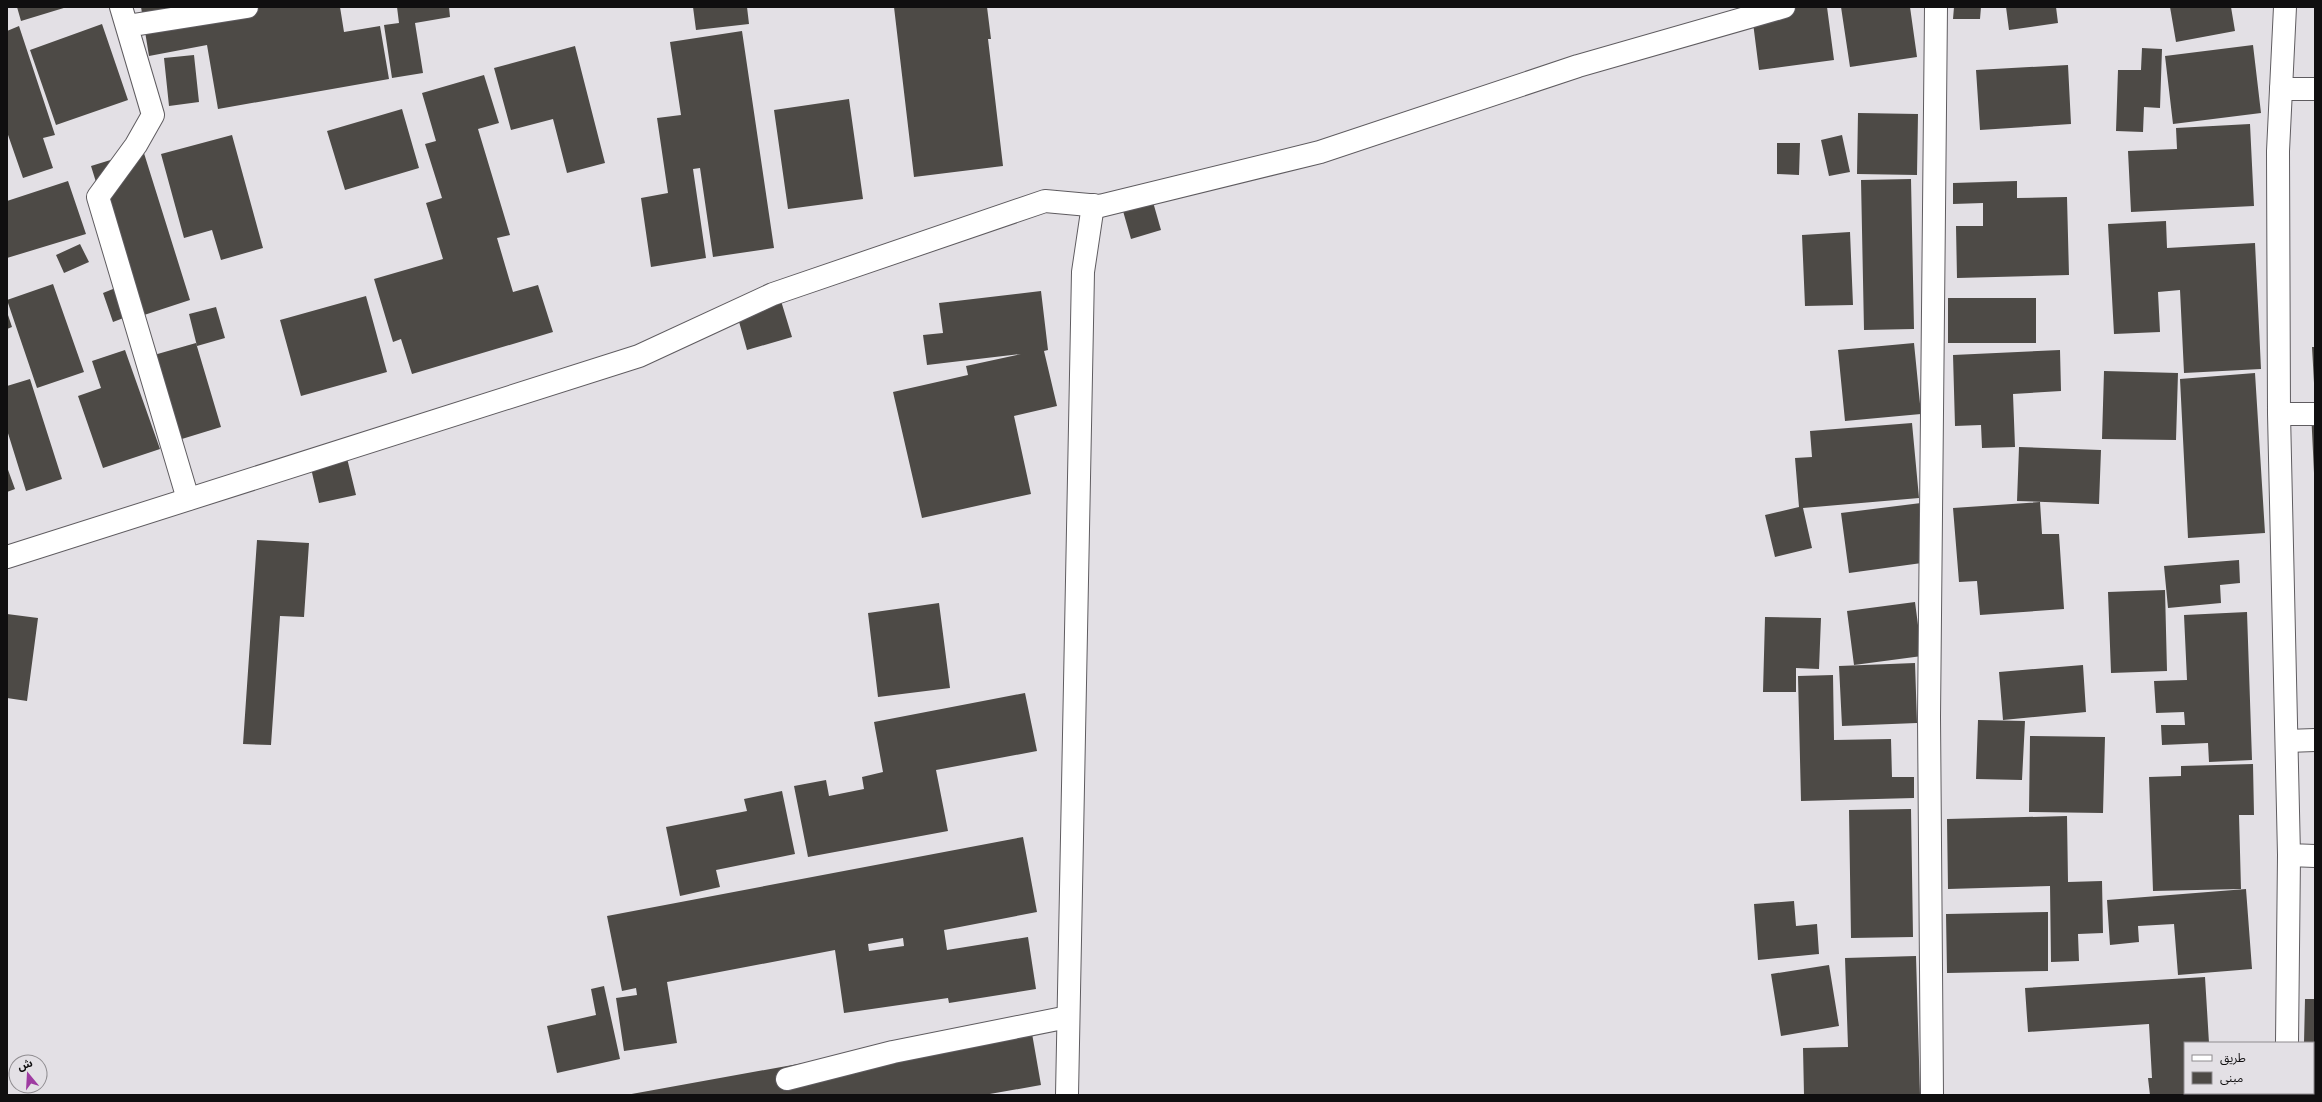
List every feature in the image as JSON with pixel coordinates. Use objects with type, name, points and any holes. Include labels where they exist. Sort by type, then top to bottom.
[{"type":"street","points":[[188,499],[98,197],[136,145],[153,115],[124,16],[246,7]]},
{"type":"street","points":[[7,557],[639,356],[773,294],[1045,201],[1100,206],[1320,152],[1578,66],[1784,7]]},
{"type":"street","points":[[1932,1095],[1929,717],[1936,7]]},
{"type":"street","points":[[2285,7],[2278,151],[2278,414],[2289,855],[2287,1042]]},
{"type":"street","points":[[2280,89],[2315,89]]},
{"type":"street","points":[[1067,1095],[1083,272],[1093,205]]},
{"type":"street","points":[[2278,414],[2315,414]]},
{"type":"street","points":[[2286,741],[2315,740]]},
{"type":"street","points":[[2289,855],[2315,856]]},
{"type":"street","points":[[787,1079],[893,1052],[1068,1017]]},
{"type":"building","points":[[17,7],[67,7],[21,21]]},
{"type":"building","points":[[141,7],[340,7],[344,32],[380,26],[389,79],[218,109],[207,45],[149,56]]},
{"type":"building","points":[[397,7],[449,7],[450,17],[415,23],[423,73],[392,78],[384,25],[399,23]]},
{"type":"building","points":[[693,7],[747,7],[749,24],[696,30]]},
{"type":"building","points":[[894,7],[987,7],[991,39],[988,39],[1003,166],[914,177]]},
{"type":"building","points":[[1751,7],[1827,7],[1834,60],[1759,70]]},
{"type":"building","points":[[1841,7],[1910,7],[1917,57],[1850,67]]},
{"type":"building","points":[[1954,7],[1981,7],[1980,19],[1953,19]]},
{"type":"building","points":[[2006,7],[2056,7],[2058,23],[2009,30]]},
{"type":"building","points":[[2170,7],[2231,7],[2235,31],[2176,42]]},
{"type":"building","points":[[102,24],[128,100],[56,125],[30,50]]},
{"type":"building","points":[[19,26],[55,135],[43,138],[53,168],[23,178],[7,132],[7,31]]},
{"type":"building","points":[[742,31],[774,248],[713,257],[700,168],[693,169],[706,258],[651,267],[641,198],[668,193],[657,118],[681,115],[670,42]]},
{"type":"building","points":[[2253,45],[2261,113],[2173,124],[2165,56]]},
{"type":"building","points":[[575,46],[605,163],[567,173],[553,119],[511,130],[494,68]]},
{"type":"building","points":[[2142,48],[2162,49],[2160,108],[2144,107],[2143,132],[2116,131],[2118,70],[2141,70]]},
{"type":"building","points":[[194,55],[199,102],[169,106],[164,58]]},
{"type":"building","points":[[2068,65],[2071,124],[1980,130],[1976,70]]},
{"type":"building","points":[[484,75],[499,123],[478,129],[510,235],[497,238],[513,292],[538,285],[553,332],[412,374],[401,339],[393,342],[374,279],[443,259],[426,203],[442,198],[425,144],[436,141],[422,93]]},
{"type":"building","points":[[849,99],[863,199],[788,209],[774,110]]},
{"type":"building","points":[[402,109],[419,168],[345,190],[327,131]]},
{"type":"building","points":[[1858,113],[1918,114],[1917,175],[1857,174]]},
{"type":"building","points":[[2250,124],[2254,206],[2131,212],[2128,151],[2177,149],[2176,128]]},
{"type":"building","points":[[232,135],[263,248],[221,260],[212,230],[184,238],[161,154]]},
{"type":"building","points":[[1842,135],[1850,172],[1829,176],[1821,140]]},
{"type":"building","points":[[1777,143],[1800,143],[1799,175],[1777,174]]},
{"type":"building","points":[[143,150],[190,300],[138,317],[91,166]]},
{"type":"building","points":[[1911,179],[1914,329],[1864,330],[1861,180]]},
{"type":"building","points":[[68,181],[86,234],[7,258],[7,201]]},
{"type":"building","points":[[2017,181],[2017,198],[2067,197],[2069,275],[1957,278],[1956,226],[1983,226],[1983,203],[1953,204],[1953,183]]},
{"type":"building","points":[[1153,202],[1161,230],[1131,239],[1123,211]]},
{"type":"building","points":[[2166,221],[2167,248],[2255,243],[2261,369],[2184,373],[2180,290],[2158,292],[2160,332],[2114,334],[2108,224]]},
{"type":"building","points":[[1850,232],[1853,305],[1805,306],[1802,235]]},
{"type":"building","points":[[80,244],[89,262],[64,273],[56,255]]},
{"type":"building","points":[[53,284],[84,372],[37,388],[7,300]]},
{"type":"building","points":[[123,285],[134,314],[113,322],[103,293]]},
{"type":"building","points":[[778,291],[792,337],[747,350],[734,304]]},
{"type":"building","points":[[1041,291],[1048,350],[1044,351],[1057,406],[1014,416],[1031,494],[922,518],[893,392],[968,375],[966,366],[1021,354],[927,365],[923,335],[943,333],[939,303]]},
{"type":"building","points":[[366,296],[387,372],[301,396],[280,320]]},
{"type":"building","points":[[1948,298],[2036,298],[2036,343],[1948,343]]},
{"type":"building","points":[[216,307],[225,338],[197,346],[189,314]]},
{"type":"building","points":[[7,312],[12,327],[7,329]]},
{"type":"building","points":[[196,343],[221,427],[172,442],[147,357]]},
{"type":"building","points":[[1914,343],[1921,414],[1845,421],[1838,350]]},
{"type":"building","points":[[2312,347],[2315,347],[2315,383],[2314,383]]},
{"type":"building","points":[[125,350],[160,449],[103,468],[78,396],[101,388],[92,361]]},
{"type":"building","points":[[2060,350],[2061,391],[2013,394],[2015,447],[1982,448],[1981,425],[1955,426],[1953,355]]},
{"type":"building","points":[[2104,371],[2178,373],[2176,440],[2102,439]]},
{"type":"building","points":[[2255,373],[2265,533],[2188,538],[2180,379]]},
{"type":"building","points":[[30,379],[62,479],[26,491],[7,430],[7,386]]},
{"type":"building","points":[[2311,411],[2315,411],[2315,473],[2314,473]]},
{"type":"building","points":[[1912,423],[1919,498],[1803,508],[1812,548],[1775,557],[1765,515],[1799,507],[1795,458],[1812,457],[1810,431]]},
{"type":"building","points":[[2019,447],[2101,450],[2099,504],[2017,501]]},
{"type":"building","points":[[346,454],[356,495],[319,503],[310,464]]},
{"type":"building","points":[[7,467],[15,489],[7,492]]},
{"type":"building","points":[[2040,502],[2042,534],[2059,534],[2064,609],[1980,615],[1977,581],[1959,582],[1953,508]]},
{"type":"building","points":[[1921,503],[1929,562],[1849,573],[1841,513]]},
{"type":"building","points":[[257,540],[309,543],[304,617],[280,616],[271,745],[243,744]]},
{"type":"building","points":[[2239,560],[2240,583],[2220,585],[2221,603],[2168,608],[2164,566]]},
{"type":"building","points":[[2165,590],[2167,671],[2111,673],[2108,592]]},
{"type":"building","points":[[1915,602],[1922,656],[1854,665],[1847,611]]},
{"type":"building","points":[[939,603],[950,688],[878,697],[868,613]]},
{"type":"building","points":[[2247,612],[2252,760],[2209,762],[2208,743],[2162,745],[2161,725],[2185,725],[2184,712],[2156,713],[2154,681],[2187,680],[2184,615]]},
{"type":"building","points":[[7,614],[38,618],[27,701],[7,698]]},
{"type":"building","points":[[1765,617],[1821,618],[1819,669],[1796,668],[1796,692],[1763,692]]},
{"type":"building","points":[[1915,663],[1917,723],[1842,726],[1839,666]]},
{"type":"building","points":[[2083,665],[2086,712],[2003,720],[1999,672]]},
{"type":"building","points":[[1833,675],[1834,740],[1891,739],[1892,777],[1914,777],[1914,798],[1801,801],[1798,676]]},
{"type":"building","points":[[1025,693],[1037,751],[936,770],[948,831],[808,857],[794,786],[826,780],[829,796],[864,789],[862,777],[883,772],[874,722]]},
{"type":"building","points":[[1978,720],[2025,721],[2022,780],[1976,779]]},
{"type":"building","points":[[2030,736],[2105,737],[2103,813],[2029,812]]},
{"type":"building","points":[[2253,764],[2254,815],[2239,815],[2241,889],[2153,891],[2149,777],[2181,776],[2181,766]]},
{"type":"building","points":[[782,791],[795,854],[716,870],[720,887],[680,896],[666,827],[747,811],[744,799]]},
{"type":"building","points":[[1911,809],[1913,937],[1851,938],[1849,810]]},
{"type":"building","points":[[2067,816],[2068,882],[2102,881],[2103,933],[2078,934],[2079,961],[2051,962],[2050,886],[1948,889],[1947,819]]},
{"type":"building","points":[[1023,837],[1037,912],[944,930],[947,950],[1028,937],[1036,989],[949,1003],[948,998],[844,1013],[835,950],[667,982],[677,1043],[624,1051],[616,998],[637,995],[636,988],[622,991],[607,916]],"holes":[[[903,938],[904,946],[869,951],[868,944]]]},
{"type":"building","points":[[2246,889],[2252,969],[2178,975],[2174,924],[2138,926],[2139,942],[2110,945],[2107,900]]},
{"type":"building","points":[[1794,901],[1796,926],[1817,924],[1819,954],[1758,960],[1754,904]]},
{"type":"building","points":[[2048,912],[2048,971],[1947,973],[1946,914]]},
{"type":"building","points":[[1916,956],[1920,1095],[1804,1095],[1803,1048],[1848,1047],[1845,958]]},
{"type":"building","points":[[1829,965],[1839,1026],[1781,1036],[1771,974]]},
{"type":"building","points":[[2205,977],[2209,1042],[2184,1042],[2184,1094],[2212,1095],[2150,1095],[2148,1078],[2152,1078],[2149,1024],[2028,1032],[2025,988]]},
{"type":"building","points":[[604,986],[620,1059],[557,1073],[547,1026],[596,1015],[591,989]]},
{"type":"building","points":[[2305,999],[2315,999],[2315,1095],[2304,1095],[2314,1094],[2314,1042],[2304,1042]]},
{"type":"building","points":[[1030,1022],[1041,1085],[984,1095],[626,1095]]}]
